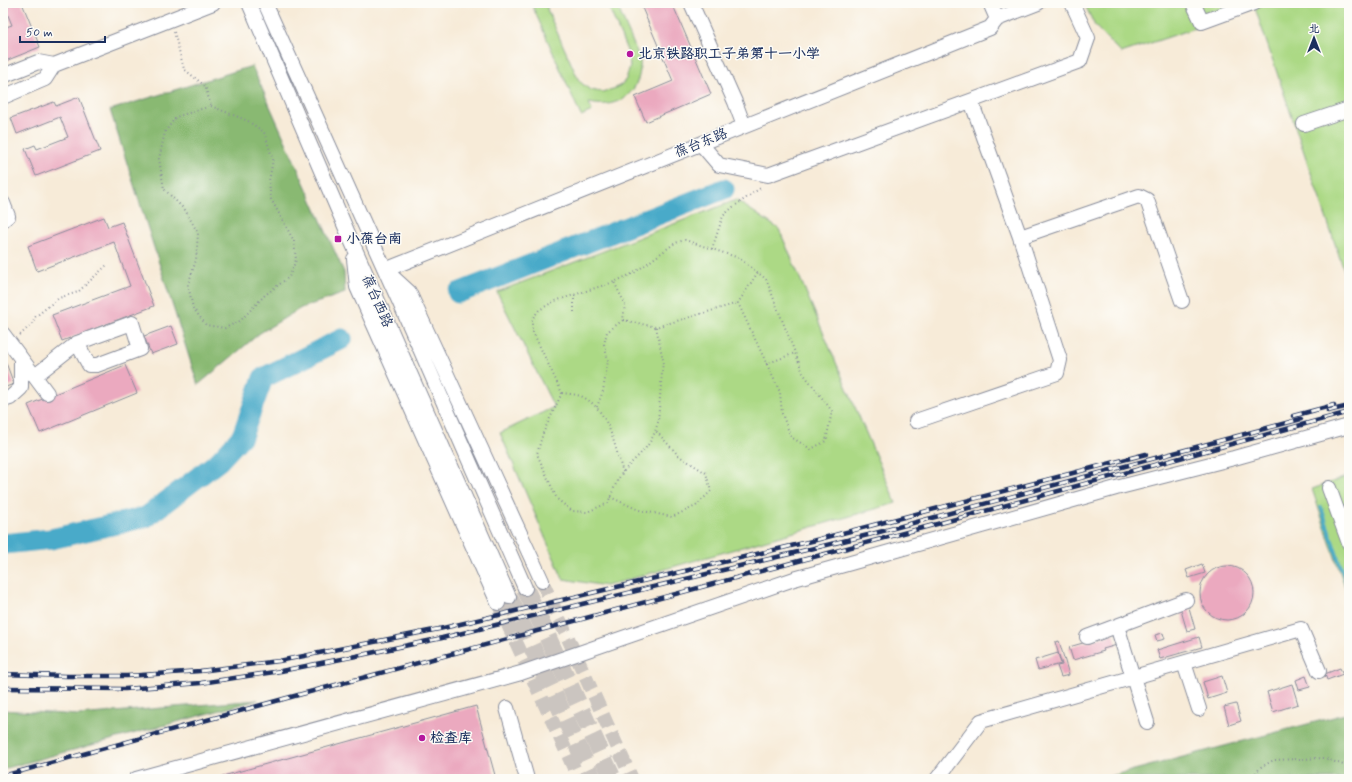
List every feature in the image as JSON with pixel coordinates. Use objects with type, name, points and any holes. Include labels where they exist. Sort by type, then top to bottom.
[{"type":"street","points":[[3,76],[38,62],[54,65],[213,3]]},
{"type":"street","name":"葆台西路","points":[[249,3],[504,600]]},
{"type":"street","name":"葆台西路","points":[[265,3],[385,270],[525,588]]},
{"type":"street","points":[[691,3],[735,102],[744,126]]},
{"type":"street","points":[[990,3],[997,19]]},
{"type":"street","name":"葆台东路","points":[[385,270],[990,28],[997,19],[1038,3]]},
{"type":"street","points":[[701,144],[719,165],[768,175],[1080,62],[1088,38],[1072,3]]},
{"type":"street","points":[[1193,3],[1202,22],[1254,3]]},
{"type":"street","points":[[3,97],[45,79],[54,65]]},
{"type":"street","points":[[916,421],[1057,373],[1060,360],[1020,236],[971,101]]},
{"type":"street","points":[[1304,124],[1349,108]]},
{"type":"street","points":[[1020,236],[1140,196],[1147,200],[1182,301]]},
{"type":"street","points":[[3,203],[8,216],[3,220]]},
{"type":"street","points":[[385,270],[409,292],[542,581]]},
{"type":"street","points":[[7,339],[47,393]]},
{"type":"street","points":[[34,376],[77,343]]},
{"type":"street","points":[[3,400],[10,398],[21,388],[21,358]]},
{"type":"street","points":[[136,779],[521,673],[794,579],[1116,488],[1234,458],[1349,426]]},
{"type":"street","points":[[1329,488],[1349,544]]},
{"type":"street","points":[[1087,637],[1186,600]]},
{"type":"street","points":[[1117,626],[1147,722]]},
{"type":"street","points":[[937,779],[981,721],[1301,629],[1319,671]]},
{"type":"street","points":[[1184,663],[1199,709]]},
{"type":"street","points":[[507,708],[527,779]]},
{"type":"path","points":[[170,20],[184,68],[205,86],[211,106],[248,122],[264,132],[273,160],[269,182],[271,199],[294,241],[296,260],[289,277],[265,295],[240,321],[225,328],[206,325],[193,308],[188,285],[196,260],[198,233],[186,210],[164,189],[159,159],[165,132],[176,117],[211,106]]},
{"type":"path","points":[[712,249],[723,216],[733,207],[767,183]]},
{"type":"path","points":[[562,393],[532,330],[532,319],[538,310],[555,301],[614,282],[634,273],[675,243],[685,240],[739,258],[766,279],[803,373],[832,411],[826,441],[811,449],[791,437],[782,414],[780,392],[738,303]]},
{"type":"path","points":[[7,339],[32,324],[35,317],[58,298],[78,292],[108,264]]},
{"type":"path","points":[[623,320],[656,326],[738,303],[758,272]]},
{"type":"path","points":[[597,407],[603,391],[608,361],[604,344],[607,332],[623,320],[625,304],[614,282]]},
{"type":"path","points":[[574,295],[574,313]]},
{"type":"path","points":[[562,393],[543,433],[537,454],[557,499],[572,511],[587,512],[608,503],[618,479],[647,448],[656,431],[663,360],[656,326]]},
{"type":"path","points":[[766,364],[795,352]]},
{"type":"path","points":[[562,393],[582,396],[597,407],[605,417],[623,472]]},
{"type":"path","points":[[610,497],[639,510],[672,517],[696,506],[711,490],[706,473],[678,456],[656,431]]},
{"type":"path","points":[[1250,779],[1261,767],[1274,760],[1324,758],[1349,767]]},
{"type":"green space","points":[[531,3],[546,3],[548,12],[579,81],[590,90],[603,92],[616,88],[622,84],[626,79],[630,66],[628,53],[607,3],[616,3],[640,59],[638,80],[627,96],[620,101],[610,104],[589,103],[592,111],[581,116]]},
{"type":"green space","points":[[1084,3],[1349,3],[1349,285],[1255,8],[1121,53],[1095,26]]},
{"type":"green space","points":[[252,66],[344,272],[345,293],[301,308],[260,333],[198,385],[110,110]]},
{"type":"green space","points":[[736,200],[779,229],[896,503],[606,586],[563,579],[500,433],[554,407],[497,292]]},
{"type":"green space","points":[[1349,476],[1349,599],[1312,489]]},
{"type":"green space","points":[[258,700],[3,769],[3,710],[78,715]]},
{"type":"green space","points":[[1349,713],[1349,779],[1100,779]]},
{"type":"building","points":[[3,3],[22,3],[40,47],[3,62],[3,28],[12,25]]},
{"type":"building","points":[[640,3],[672,3],[711,94],[646,122],[635,97],[673,81]]},
{"type":"building","points":[[79,97],[100,151],[36,176],[25,149],[35,145],[37,149],[68,137],[60,117],[17,134],[11,118],[54,102],[56,106]]},
{"type":"building","points":[[104,217],[108,227],[122,222],[154,306],[62,341],[52,315],[130,286],[114,242],[37,271],[28,246]]},
{"type":"building","points":[[171,326],[178,344],[151,354],[144,336]]},
{"type":"building","points":[[3,355],[14,384],[3,388]]},
{"type":"building","points":[[125,365],[137,393],[40,433],[28,405]]},
{"type":"building","points":[[1202,564],[1205,573],[1189,578],[1186,570]]},
{"type":"building","points":[[1222,566],[1232,566],[1242,570],[1250,578],[1254,588],[1254,598],[1250,608],[1242,616],[1232,620],[1222,620],[1212,616],[1204,608],[1200,598],[1200,588],[1204,578],[1212,570]]},
{"type":"building","points":[[1188,604],[1195,629],[1187,631],[1180,607]]},
{"type":"building","points":[[1163,633],[1165,639],[1157,641],[1155,635]]},
{"type":"building","points":[[1114,634],[1117,645],[1103,649],[1104,651],[1073,660],[1069,647]]},
{"type":"building","points":[[1199,637],[1202,647],[1160,659],[1157,650]]},
{"type":"building","points":[[1059,641],[1069,675],[1061,677],[1057,666],[1062,665],[1055,642]]},
{"type":"building","points":[[1058,653],[1061,664],[1038,670],[1035,660]]},
{"type":"building","points":[[1340,668],[1343,674],[1327,680],[1325,674]]},
{"type":"building","points":[[1222,676],[1227,693],[1208,699],[1203,682]]},
{"type":"building","points":[[1306,676],[1310,687],[1299,690],[1296,680]]},
{"type":"building","points":[[1292,684],[1298,704],[1273,712],[1267,692]]},
{"type":"building","points":[[1236,704],[1241,721],[1229,725],[1224,707]]},
{"type":"building","name":"检查库","points":[[476,706],[496,779],[212,779]]},
{"type":"waterway","points":[[458,293],[724,189]]},
{"type":"waterway","points":[[3,544],[51,539],[146,517],[219,461],[242,436],[263,378],[342,339]]},
{"type":"waterway","points":[[1321,507],[1349,591]]},
{"type":"tunnel","points":[[542,581],[632,779]]},
{"type":"tunnel","points":[[525,588],[613,779]]},
{"type":"tunnel","points":[[509,597],[593,779]]},
{"type":"tunnel","points":[[498,603],[579,779]]},
{"type":"railway","points":[[1293,416],[1334,405]]},
{"type":"railway","points":[[1328,411],[1349,406]]},
{"type":"railway","points":[[3,776],[1349,412]]},
{"type":"railway","points":[[3,688],[125,689],[201,683],[281,671],[361,655],[442,638],[868,535],[1301,419]]},
{"type":"railway","points":[[3,674],[127,676],[200,671],[279,661],[439,629],[812,541],[1146,454]]},
{"type":"place","name":"北京铁路职工子弟第十一小学","points":[[630,54]]},
{"type":"place","name":"小葆台南","points":[[338,239]]},
{"type":"place","name":"检查库","points":[[422,738]]}]
